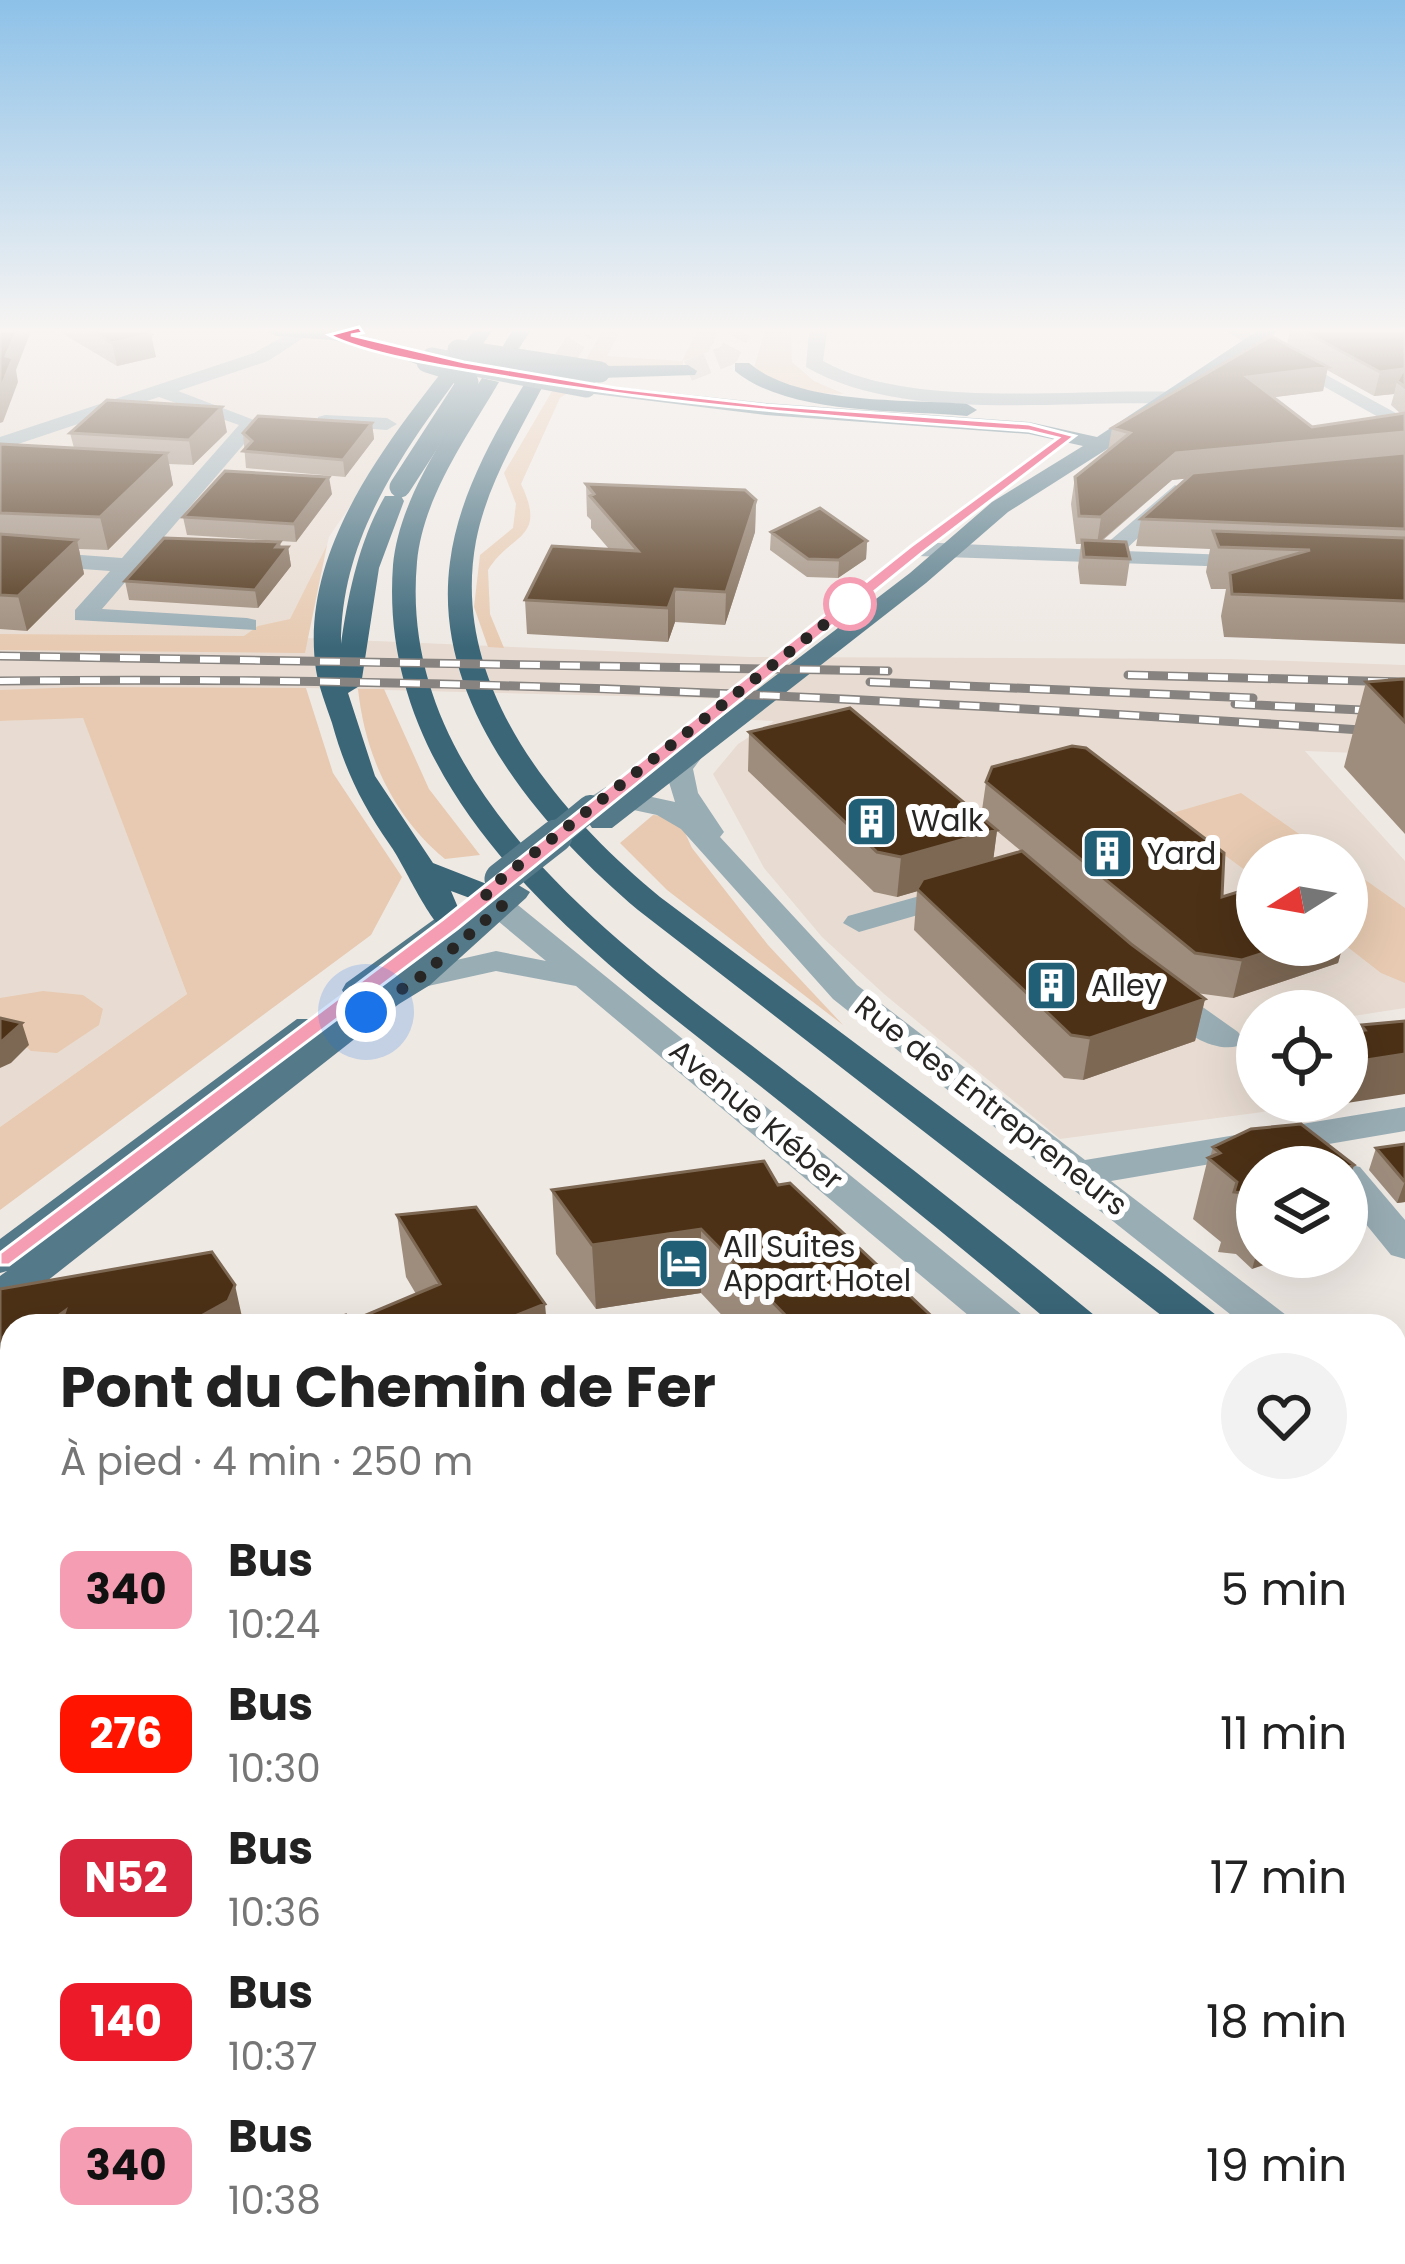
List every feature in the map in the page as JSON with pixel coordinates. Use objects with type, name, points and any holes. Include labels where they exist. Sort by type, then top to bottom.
[{"type":"highway","points":[[409,437],[344,542],[330,598],[328,661],[334,698],[359,773],[386,822],[441,896],[449,924]]},
{"type":"highway","points":[[344,718],[371,544],[433,437]]},
{"type":"highway","points":[[460,437],[413,526],[402,597],[412,679],[428,725],[465,790],[506,846],[642,975],[1065,1314]]},
{"type":"highway","points":[[512,437],[465,526],[460,577],[466,643],[477,688],[527,777],[558,818],[683,930],[1077,1225],[1187,1314]]},
{"type":"highway","points":[[399,489],[383,543],[380,610],[387,652],[412,679]]},
{"type":"highway","points":[[422,869],[501,893]]},
{"type":"main road","points":[[0,1297],[387,997],[419,978],[501,893],[731,699],[916,550],[1068,437]]},
{"type":"main road","points":[[607,807],[694,749],[1092,437]]},
{"type":"main road","points":[[0,1259],[449,924],[501,893]]},
{"type":"street","points":[[247,437],[206,476],[159,544],[128,565],[84,615],[248,625]]},
{"type":"street","points":[[1103,558],[1176,491],[1188,487]]},
{"type":"street","points":[[916,550],[1291,565]]},
{"type":"street","points":[[0,556],[128,565]]},
{"type":"street","name":"Rue des Entrepreneurs","points":[[694,749],[679,769],[684,793],[730,865]]},
{"type":"street","name":"Rue des Entrepreneurs","points":[[607,807],[666,808],[691,823],[845,992],[1257,1314]]},
{"type":"street","points":[[859,923],[982,887]]},
{"type":"street","name":"Avenue Kléber","points":[[501,893],[605,990],[994,1314]]},
{"type":"street","points":[[419,978],[496,961],[572,974],[605,990]]},
{"type":"street","points":[[1142,976],[1193,1020],[1226,1039]]},
{"type":"street","points":[[1078,1174],[1405,1119]]},
{"type":"street","points":[[1312,1133],[1322,1146]]},
{"type":"street","points":[[1368,1201],[1405,1245]]},
{"type":"shaded area","points":[[0,437],[397,437],[329,537],[305,638],[750,657],[1230,659],[1405,665],[1405,755],[1305,751],[1405,861],[1405,1008],[1368,1014],[1368,990],[1236,990],[1236,1116],[1060,1139],[884,994],[822,937],[764,868],[713,774],[738,744],[774,721],[712,718],[736,699],[306,688],[0,690]]},
{"type":"shaded area","points":[[525,437],[542,437],[521,484],[528,502],[528,526],[488,570],[490,614],[504,648],[488,647],[474,607],[480,555],[513,528],[516,504],[504,473]]},
{"type":"shaded area","points":[[327,545],[305,653],[0,650],[0,634],[244,636],[258,626],[290,619]]},
{"type":"shaded area","points":[[306,688],[333,773],[402,877],[371,935],[0,1210],[0,1127],[187,994],[83,718],[0,721],[0,690]]},
{"type":"shaded area","points":[[358,689],[384,689],[429,789],[480,855],[445,859],[410,824],[375,760]]},
{"type":"shaded area","points":[[83,717],[187,994],[0,1127],[0,721]]},
{"type":"shaded area","points":[[1241,793],[1299,834],[1236,834],[1236,863],[1169,814]]},
{"type":"shaded area","points":[[653,815],[668,816],[681,824],[692,848],[768,945],[843,1025],[667,890],[620,843]]},
{"type":"shaded area","points":[[1368,882],[1405,908],[1405,983],[1368,963]]},
{"type":"shaded area","points":[[43,991],[83,995],[103,1009],[99,1025],[57,1053],[31,1051],[0,1023],[0,998]]},
{"type":"building","points":[[132,437],[192,437],[189,440]]},
{"type":"building","points":[[247,437],[361,437],[343,460],[243,451],[252,441]]},
{"type":"building","points":[[1125,437],[1354,437],[1176,453],[1101,517],[1079,516],[1075,477]]},
{"type":"building","points":[[0,444],[167,453],[100,517],[0,513]]},
{"type":"building","points":[[1405,453],[1405,529],[1141,519],[1193,473]]},
{"type":"building","points":[[225,471],[329,477],[294,524],[183,517]]},
{"type":"building","points":[[586,484],[745,490],[756,500],[726,592],[675,589],[668,608],[525,600],[552,546],[638,551],[590,496],[594,494]]},
{"type":"building","points":[[820,508],[867,541],[839,560],[808,559],[771,532]]},
{"type":"building","points":[[1213,531],[1405,538],[1405,601],[1232,594],[1230,573],[1310,550],[1219,547]]},
{"type":"building","points":[[0,534],[77,540],[18,596],[0,595]]},
{"type":"building","points":[[164,538],[280,542],[276,547],[288,547],[255,590],[125,581]]},
{"type":"building","points":[[1082,540],[1126,542],[1130,559],[1084,557]]},
{"type":"building","points":[[1405,680],[1405,722],[1366,682]]},
{"type":"building","points":[[850,708],[997,830],[901,857],[877,852],[749,732]]},
{"type":"building","points":[[1072,746],[1086,748],[1224,853],[1222,897],[1236,893],[1236,959],[1195,953],[986,782],[992,767]]},
{"type":"building","points":[[1022,851],[1131,944],[1205,999],[1090,1038],[1071,1035],[917,889],[923,879]]},
{"type":"building","points":[[0,1018],[22,1023],[0,1043]]},
{"type":"building","points":[[1405,1021],[1405,1054],[1368,1060],[1368,1024]]},
{"type":"building","points":[[1301,1124],[1329,1146],[1236,1146],[1236,1181],[1208,1158],[1220,1153],[1213,1147],[1251,1129]]},
{"type":"building","points":[[1405,1144],[1405,1181],[1404,1181],[1376,1148]]},
{"type":"building","points":[[764,1161],[778,1185],[790,1183],[929,1314],[784,1314],[701,1229],[592,1245],[552,1190]]},
{"type":"building","points":[[476,1207],[545,1304],[520,1314],[369,1314],[440,1284],[397,1215]]},
{"type":"building","points":[[212,1252],[235,1285],[228,1301],[205,1314],[0,1314],[0,1289]]},
{"type":"railway","points":[[0,656],[888,671]]},
{"type":"railway","points":[[1128,675],[1405,682]]},
{"type":"railway","points":[[0,681],[527,686],[1405,733]]},
{"type":"railway","points":[[870,682],[1253,698]]},
{"type":"railway","points":[[1235,704],[1405,712]]},
{"type":"bus line","name":"340","points":[[0,1259],[449,924],[916,550],[1068,437]]},
{"type":"place","name":"Walk","points":[[872,821]]},
{"type":"place","name":"Yard","points":[[1108,854]]},
{"type":"place","name":"Alley","points":[[1052,986]]},
{"type":"place","name":"All Suites Appart Hotel","points":[[684,1264]]},
{"type":"route","points":[[366,1012],[419,978],[503,905],[486,895],[501,879],[850,604]]}]
